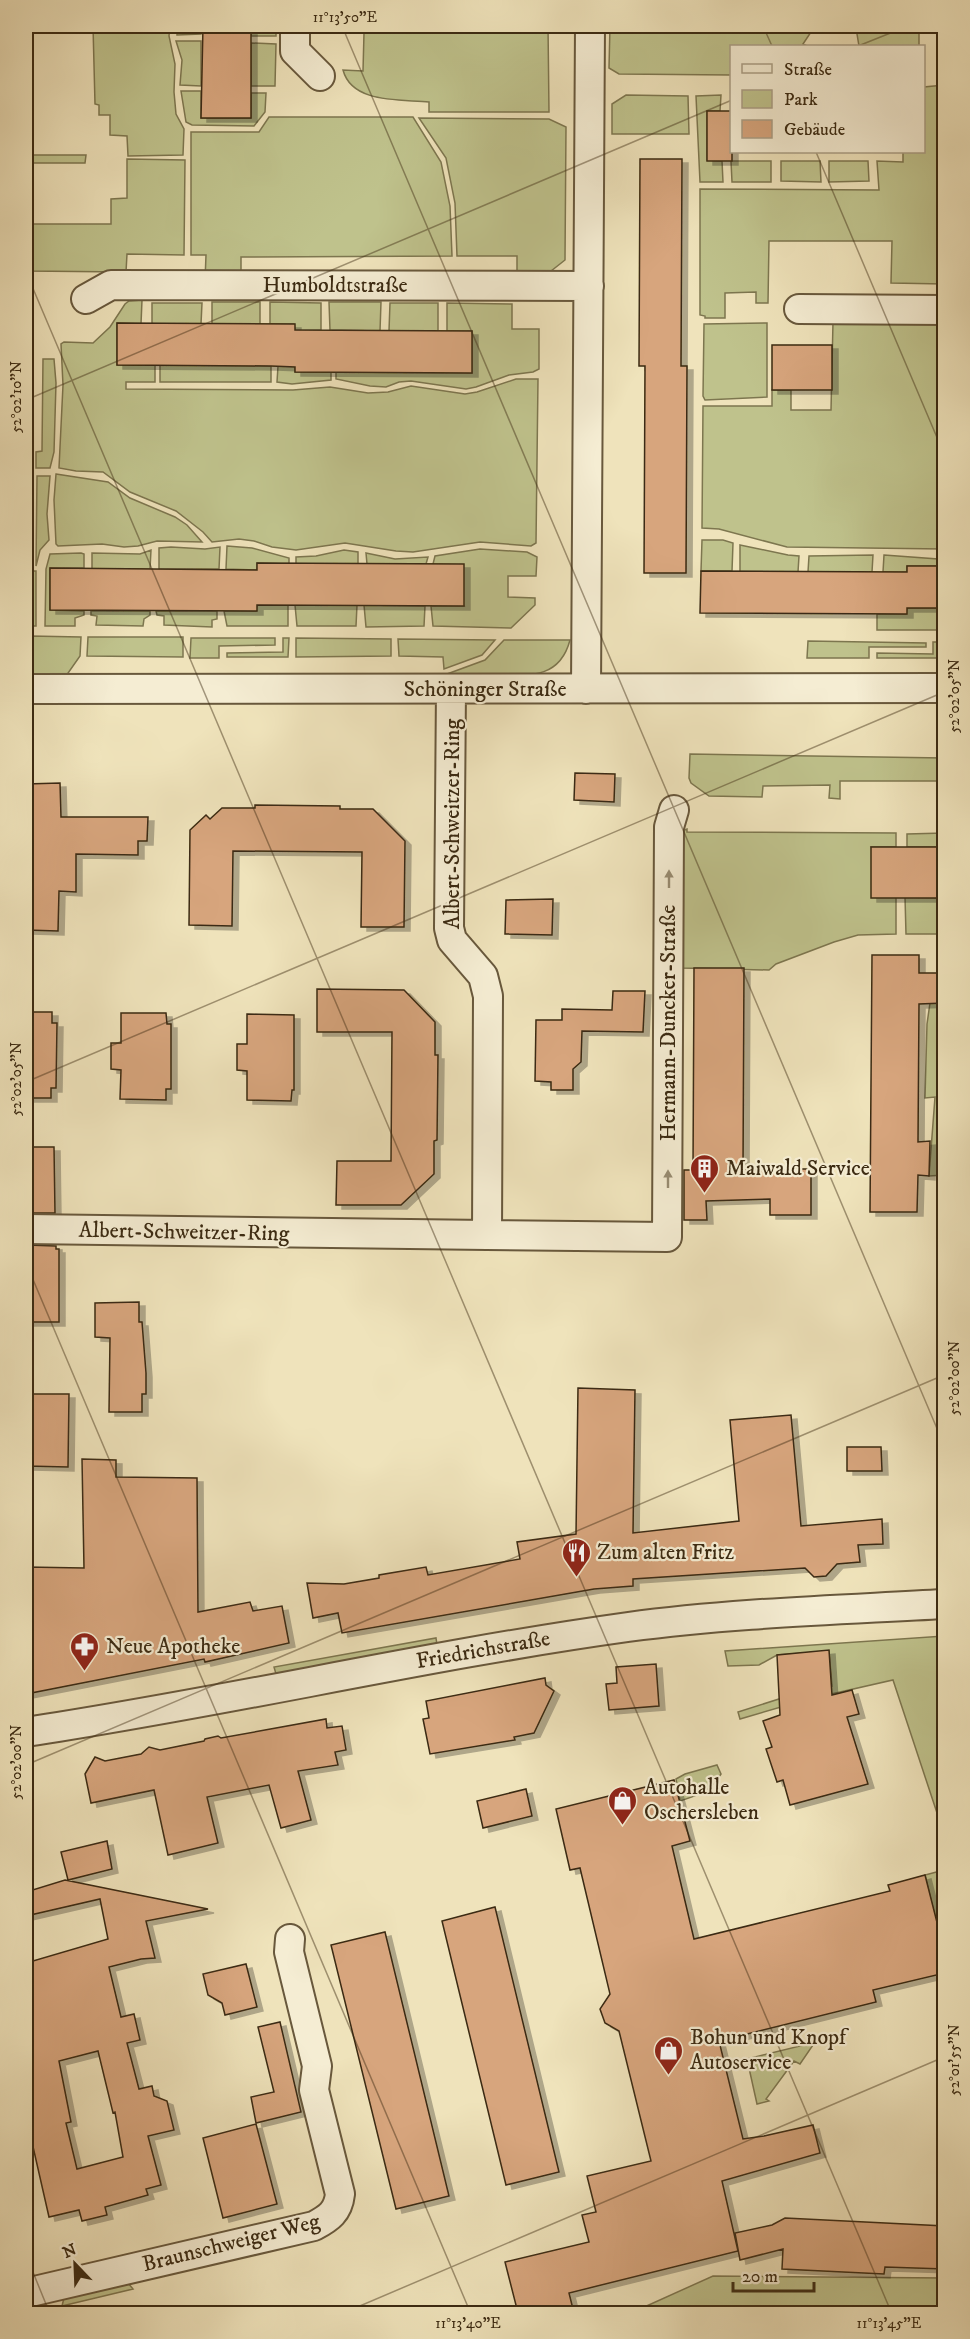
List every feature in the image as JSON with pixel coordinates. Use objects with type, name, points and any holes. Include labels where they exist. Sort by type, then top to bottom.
[{"type":"street","points":[[295,26],[295,51],[320,76]]},
{"type":"street","points":[[586,689],[590,26]]},
{"type":"street","name":"Humboldtstraße","points":[[86,299],[111,285],[588,286]]},
{"type":"street","points":[[800,309],[945,310]]},
{"type":"street","name":"Schöninger Straße","points":[[26,689],[945,688]]},
{"type":"street","name":"Albert-Schweitzer-Ring","points":[[451,689],[449,928],[452,940],[483,976],[488,996],[487,1235]]},
{"type":"street","name":"Hermann-Duncker-Straße","points":[[667,1237],[669,827],[674,810]]},
{"type":"street","name":"Albert-Schweitzer-Ring","points":[[26,1229],[667,1237]]},
{"type":"street","name":"Friedrichstraße","points":[[26,1732],[427,1659],[630,1627],[699,1619],[945,1604]]},
{"type":"street","name":"Braunschweiger Weg","points":[[26,2293],[314,2226],[330,2217],[339,2203],[340,2194],[314,2090],[317,2066],[289,1952],[290,1939]]},
{"type":"green space","points":[[93,26],[170,26],[169,36],[175,64],[176,114],[184,129],[183,155],[128,156],[127,136],[110,135],[110,115],[99,115],[99,105],[95,104]]},
{"type":"green space","points":[[177,26],[202,26],[201,34],[177,35]]},
{"type":"green space","points":[[251,26],[276,26],[276,36],[251,36]]},
{"type":"green space","points":[[323,26],[548,26],[549,112],[429,112],[429,102],[392,100],[367,94],[356,89],[348,81],[343,70],[363,71],[364,33],[324,33]]},
{"type":"green space","points":[[610,26],[815,26],[803,44],[805,45],[730,45],[730,75],[619,74],[609,68]]},
{"type":"green space","points":[[846,26],[919,26],[919,45],[859,45],[856,28],[846,28]]},
{"type":"green space","points":[[176,41],[201,41],[201,86],[180,85],[182,60]]},
{"type":"green space","points":[[251,43],[276,44],[275,86],[251,86]]},
{"type":"green space","points":[[944,85],[944,284],[891,283],[892,241],[769,241],[768,303],[756,303],[756,292],[725,293],[725,318],[705,318],[700,315],[700,189],[879,190],[877,161],[903,162],[903,153],[925,153],[925,87]]},
{"type":"green space","points":[[181,91],[201,91],[201,118],[251,118],[251,93],[266,93],[265,112],[254,126],[192,125],[186,122]]},
{"type":"green space","points":[[626,95],[688,96],[689,134],[612,134],[612,104]]},
{"type":"green space","points":[[721,95],[720,111],[707,111],[707,160],[722,161],[723,182],[700,182],[696,96]]},
{"type":"green space","points":[[269,117],[413,117],[441,162],[450,206],[452,256],[241,257],[241,280],[205,281],[206,255],[191,255],[191,132],[259,132]]},
{"type":"green space","points":[[419,118],[549,119],[566,127],[565,260],[551,271],[517,271],[517,256],[457,256],[455,203],[446,158]]},
{"type":"green space","points":[[26,155],[86,155],[85,163],[26,163]]},
{"type":"green space","points":[[127,159],[185,160],[184,255],[127,254],[126,272],[26,271],[26,224],[111,224],[111,199],[127,198]]},
{"type":"green space","points":[[731,161],[771,161],[771,182],[732,182]]},
{"type":"green space","points":[[781,161],[820,161],[821,182],[781,181]]},
{"type":"green space","points":[[829,161],[868,161],[869,181],[829,182]]},
{"type":"green space","points":[[142,300],[141,324],[117,323],[117,365],[155,365],[155,382],[126,382],[126,389],[293,390],[330,387],[368,393],[388,392],[411,386],[465,394],[516,379],[538,379],[536,543],[531,546],[480,542],[413,552],[345,543],[296,550],[239,539],[212,542],[176,511],[130,492],[103,472],[59,468],[63,385],[61,344],[64,342],[93,343],[110,327],[125,304],[129,301]]},
{"type":"green space","points":[[212,302],[260,302],[260,324],[212,324]]},
{"type":"green space","points":[[270,302],[321,303],[321,330],[295,330],[294,324],[270,324]]},
{"type":"green space","points":[[329,302],[381,302],[380,331],[330,330]]},
{"type":"green space","points":[[152,303],[202,303],[201,324],[152,324]]},
{"type":"green space","points":[[390,303],[438,303],[438,331],[389,331]]},
{"type":"green space","points":[[447,303],[512,304],[512,329],[539,329],[539,369],[509,375],[466,389],[411,381],[399,382],[386,387],[370,386],[336,379],[336,372],[472,373],[472,331],[447,331]]},
{"type":"green space","points":[[833,322],[944,323],[944,549],[787,547],[719,529],[702,528],[703,406],[772,406],[772,390],[791,390],[791,410],[831,410]]},
{"type":"green space","points":[[767,323],[767,397],[705,400],[703,396],[704,324]]},
{"type":"green space","points":[[43,359],[54,359],[56,383],[54,452],[50,468],[36,468],[36,452],[42,451]]},
{"type":"green space","points":[[160,365],[271,366],[271,382],[160,382]]},
{"type":"green space","points":[[278,366],[295,366],[295,372],[331,372],[331,380],[292,384],[277,382]]},
{"type":"green space","points":[[56,474],[108,482],[130,498],[175,517],[187,525],[202,542],[157,541],[124,547],[102,544],[58,546],[56,544],[54,500]]},
{"type":"green space","points":[[37,476],[50,476],[47,514],[49,540],[40,550],[36,566]]},
{"type":"green space","points":[[702,540],[723,540],[733,543],[732,571],[701,571]]},
{"type":"green space","points":[[740,545],[799,556],[798,572],[740,572]]},
{"type":"green space","points":[[227,546],[252,548],[289,558],[289,564],[257,563],[257,570],[226,569]]},
{"type":"green space","points":[[220,547],[219,569],[159,569],[159,548],[205,549]]},
{"type":"green space","points":[[480,549],[527,552],[537,557],[536,576],[508,576],[508,597],[535,598],[535,605],[511,628],[433,626],[431,606],[464,606],[433,564],[435,556]]},
{"type":"green space","points":[[151,550],[150,569],[92,569],[92,553],[140,554]]},
{"type":"green space","points":[[344,550],[358,552],[358,564],[296,564],[296,557],[316,556]]},
{"type":"green space","points":[[366,553],[395,559],[428,557],[426,564],[367,564]]},
{"type":"green space","points":[[50,554],[84,554],[84,568],[50,568],[50,610],[84,611],[84,615],[75,618],[75,626],[45,626],[46,569]]},
{"type":"green space","points":[[873,555],[872,572],[808,572],[809,556]]},
{"type":"green space","points":[[884,555],[938,559],[939,566],[907,566],[907,572],[883,572]]},
{"type":"green space","points":[[26,571],[36,571],[36,626],[26,626]]},
{"type":"green space","points":[[257,605],[288,605],[288,626],[227,626],[224,611],[256,611]]},
{"type":"green space","points":[[295,605],[357,605],[356,626],[297,626]]},
{"type":"green space","points":[[364,605],[425,606],[424,626],[366,627]]},
{"type":"green space","points":[[907,608],[937,608],[937,630],[877,630],[877,614],[906,614]]},
{"type":"green space","points":[[91,611],[150,611],[150,615],[144,619],[143,626],[96,625],[97,616],[91,615]]},
{"type":"green space","points":[[156,611],[217,611],[217,619],[212,620],[212,627],[164,625],[164,616],[157,615]]},
{"type":"green space","points":[[30,636],[81,637],[80,656],[66,676],[26,676],[26,641]]},
{"type":"green space","points":[[88,637],[183,637],[183,657],[87,656]]},
{"type":"green space","points":[[191,638],[275,638],[275,645],[219,646],[219,658],[190,658]]},
{"type":"green space","points":[[283,638],[289,638],[288,657],[227,657],[227,653],[283,652]]},
{"type":"green space","points":[[296,638],[391,639],[391,656],[296,657]]},
{"type":"green space","points":[[398,639],[495,640],[482,655],[444,669],[443,657],[399,656]]},
{"type":"green space","points":[[504,640],[570,640],[565,654],[549,670],[527,675],[462,676],[447,674],[485,660]]},
{"type":"green space","points":[[808,641],[926,643],[926,647],[869,647],[869,658],[807,658]]},
{"type":"green space","points":[[933,642],[939,642],[939,658],[877,658],[877,653],[933,654]]},
{"type":"green space","points":[[690,754],[944,758],[944,781],[840,781],[840,799],[829,798],[830,785],[763,786],[762,797],[709,796],[691,783],[689,778]]},
{"type":"green space","points":[[687,829],[687,832],[896,833],[896,847],[871,847],[896,897],[896,934],[858,935],[776,964],[769,970],[682,968],[681,831]]},
{"type":"green space","points":[[944,833],[944,847],[907,847],[907,834]]},
{"type":"green space","points":[[905,897],[944,898],[944,934],[906,934]]},
{"type":"green space","points":[[930,1003],[944,1003],[944,1175],[929,1176],[935,1097],[925,1098],[927,1024]]},
{"type":"green space","points":[[944,1636],[944,1834],[893,1680],[805,1700],[740,1719],[738,1712],[782,1698],[779,1690],[832,1686],[829,1651],[777,1655],[759,1665],[728,1666],[725,1651]]},
{"type":"green space","points":[[436,1638],[437,1645],[276,1674],[274,1667]]},
{"type":"green space","points":[[717,1765],[721,1774],[708,1789],[680,1801],[676,1779],[685,1774]]},
{"type":"green space","points":[[944,1870],[944,1954],[925,1875]]},
{"type":"green space","points":[[812,2043],[813,2045],[800,2064],[794,2061],[766,2099],[769,2101],[757,2104],[747,2059]]},
{"type":"green space","points":[[713,2276],[944,2278],[944,2313],[631,2313]]},
{"type":"green space","points":[[128,2283],[133,2289],[62,2306],[64,2298]]},
{"type":"building","points":[[203,26],[251,26],[251,118],[201,118]]},
{"type":"building","points":[[707,111],[730,111],[732,161],[707,161]]},
{"type":"building","points":[[640,159],[682,159],[681,366],[687,366],[686,573],[644,573],[645,366],[639,366]]},
{"type":"building","points":[[117,323],[295,324],[295,330],[472,331],[472,373],[295,372],[295,367],[271,366],[117,365]]},
{"type":"building","points":[[772,345],[832,345],[832,390],[772,390]]},
{"type":"building","points":[[257,563],[464,564],[464,606],[257,605],[257,611],[50,610],[50,568],[257,570]]},
{"type":"building","points":[[907,566],[945,566],[945,608],[907,608],[907,614],[700,613],[701,571],[907,572]]},
{"type":"building","points":[[575,773],[615,774],[614,802],[574,800]]},
{"type":"building","points":[[60,783],[61,817],[148,817],[147,841],[138,841],[138,855],[76,854],[76,892],[59,891],[58,931],[26,930],[26,784]]},
{"type":"building","points":[[255,805],[340,806],[340,809],[373,809],[405,841],[404,927],[361,927],[362,852],[233,851],[232,926],[189,925],[190,830],[206,815],[210,819],[222,808],[255,808]]},
{"type":"building","points":[[871,847],[945,847],[945,898],[871,898]]},
{"type":"building","points":[[553,899],[552,935],[505,934],[506,900]]},
{"type":"building","points":[[872,955],[919,955],[919,973],[945,973],[945,1003],[919,1004],[918,1142],[930,1141],[929,1176],[918,1175],[917,1212],[870,1212]]},
{"type":"building","points":[[694,968],[744,968],[743,1169],[811,1169],[811,1215],[770,1215],[770,1199],[706,1201],[707,1220],[684,1220],[684,1170],[693,1170]]},
{"type":"building","points":[[317,989],[404,990],[435,1022],[435,1055],[438,1055],[437,1140],[434,1141],[434,1174],[401,1205],[336,1205],[337,1161],[391,1161],[392,1032],[317,1032]]},
{"type":"building","points":[[613,991],[645,991],[643,1032],[582,1031],[581,1062],[573,1069],[573,1090],[551,1090],[551,1082],[535,1081],[536,1020],[562,1020],[562,1009],[612,1010]]},
{"type":"building","points":[[26,1012],[52,1012],[52,1023],[57,1023],[56,1088],[51,1088],[51,1098],[26,1098]]},
{"type":"building","points":[[121,1013],[166,1013],[167,1024],[171,1024],[171,1089],[166,1089],[166,1100],[120,1099],[121,1070],[111,1069],[111,1043],[121,1043]]},
{"type":"building","points":[[247,1014],[294,1015],[294,1090],[292,1090],[291,1101],[247,1100],[247,1071],[237,1070],[237,1044],[247,1044]]},
{"type":"building","points":[[26,1147],[54,1147],[55,1213],[26,1213]]},
{"type":"building","points":[[26,1245],[56,1246],[56,1249],[59,1249],[59,1322],[26,1322]]},
{"type":"building","points":[[139,1302],[139,1322],[142,1322],[146,1373],[146,1394],[142,1394],[142,1412],[109,1412],[110,1338],[95,1337],[95,1303]]},
{"type":"building","points":[[578,1388],[635,1390],[633,1533],[739,1521],[730,1420],[791,1415],[801,1526],[882,1519],[883,1544],[858,1545],[860,1562],[837,1564],[826,1576],[814,1577],[805,1568],[633,1579],[633,1586],[594,1589],[342,1633],[338,1613],[313,1618],[307,1583],[344,1584],[426,1567],[428,1575],[520,1559],[517,1542],[576,1534]]},
{"type":"building","points":[[26,1394],[69,1394],[68,1467],[26,1466]]},
{"type":"building","points":[[847,1447],[881,1447],[882,1471],[847,1471]]},
{"type":"building","points":[[82,1459],[116,1460],[116,1477],[197,1478],[198,1612],[250,1602],[253,1611],[282,1606],[289,1643],[205,1662],[204,1659],[26,1694],[26,1567],[84,1568]]},
{"type":"building","points":[[829,1650],[832,1695],[852,1690],[859,1714],[847,1717],[868,1784],[790,1805],[783,1780],[777,1782],[766,1749],[772,1747],[763,1721],[780,1715],[777,1655]]},
{"type":"building","points":[[656,1664],[659,1706],[609,1710],[606,1684],[617,1683],[616,1667]]},
{"type":"building","points":[[545,1678],[546,1685],[554,1691],[534,1733],[514,1737],[515,1740],[430,1754],[423,1719],[429,1718],[426,1701]]},
{"type":"building","points":[[326,1719],[327,1728],[342,1726],[346,1750],[335,1752],[338,1765],[298,1771],[311,1820],[281,1828],[269,1785],[207,1797],[218,1843],[168,1855],[154,1790],[91,1803],[85,1774],[95,1757],[105,1761],[141,1754],[149,1747],[160,1750],[218,1736],[221,1738]]},
{"type":"building","points":[[674,1780],[690,1841],[672,1846],[694,1939],[890,1891],[888,1885],[925,1875],[945,1954],[945,1973],[873,1990],[876,2002],[719,2041],[743,2139],[813,2125],[820,2153],[722,2181],[738,2251],[569,2293],[574,2313],[518,2313],[505,2262],[589,2242],[582,2215],[596,2212],[587,2176],[651,2161],[619,2031],[605,2023],[600,2009],[610,1994],[580,1868],[570,1870],[556,1809]]},
{"type":"building","points":[[526,1789],[532,1816],[483,1828],[477,1801]]},
{"type":"building","points":[[107,1841],[112,1869],[68,1880],[61,1852]]},
{"type":"building","points":[[65,1880],[208,1909],[146,1921],[155,1958],[109,1967],[121,2017],[134,2014],[140,2040],[127,2043],[139,2089],[152,2086],[154,2096],[167,2101],[174,2130],[148,2136],[161,2185],[146,2189],[148,2195],[105,2207],[107,2215],[82,2221],[79,2210],[49,2217],[26,2116],[26,1963],[108,1939],[100,1899],[26,1916],[26,1892]],"holes":[[[98,2051],[113,2113],[115,2112],[123,2157],[77,2169],[66,2123],[71,2122],[59,2061]]]},
{"type":"building","points":[[495,1907],[559,2172],[506,2185],[442,1921]]},
{"type":"building","points":[[385,1932],[449,2196],[396,2209],[331,1945]]},
{"type":"building","points":[[246,1964],[257,2007],[225,2015],[222,2003],[208,1995],[203,1974]]},
{"type":"building","points":[[280,2022],[301,2112],[256,2123],[251,2097],[274,2092],[258,2027]]},
{"type":"building","points":[[256,2124],[277,2204],[223,2218],[203,2138]]},
{"type":"building","points":[[785,2218],[945,2226],[945,2269],[885,2267],[884,2274],[782,2269],[783,2249],[740,2260],[735,2233],[772,2225]]},
{"type":"place","name":"Maiwald Service","points":[[705,1194]]},
{"type":"place","name":"Zum alten Fritz","points":[[576,1578]]},
{"type":"place","name":"Neue Apotheke","points":[[85,1672]]},
{"type":"place","name":"Autohalle Oschersleben","points":[[623,1826]]},
{"type":"place","name":"Bohun und Knopf Autoservice","points":[[669,2076]]}]
